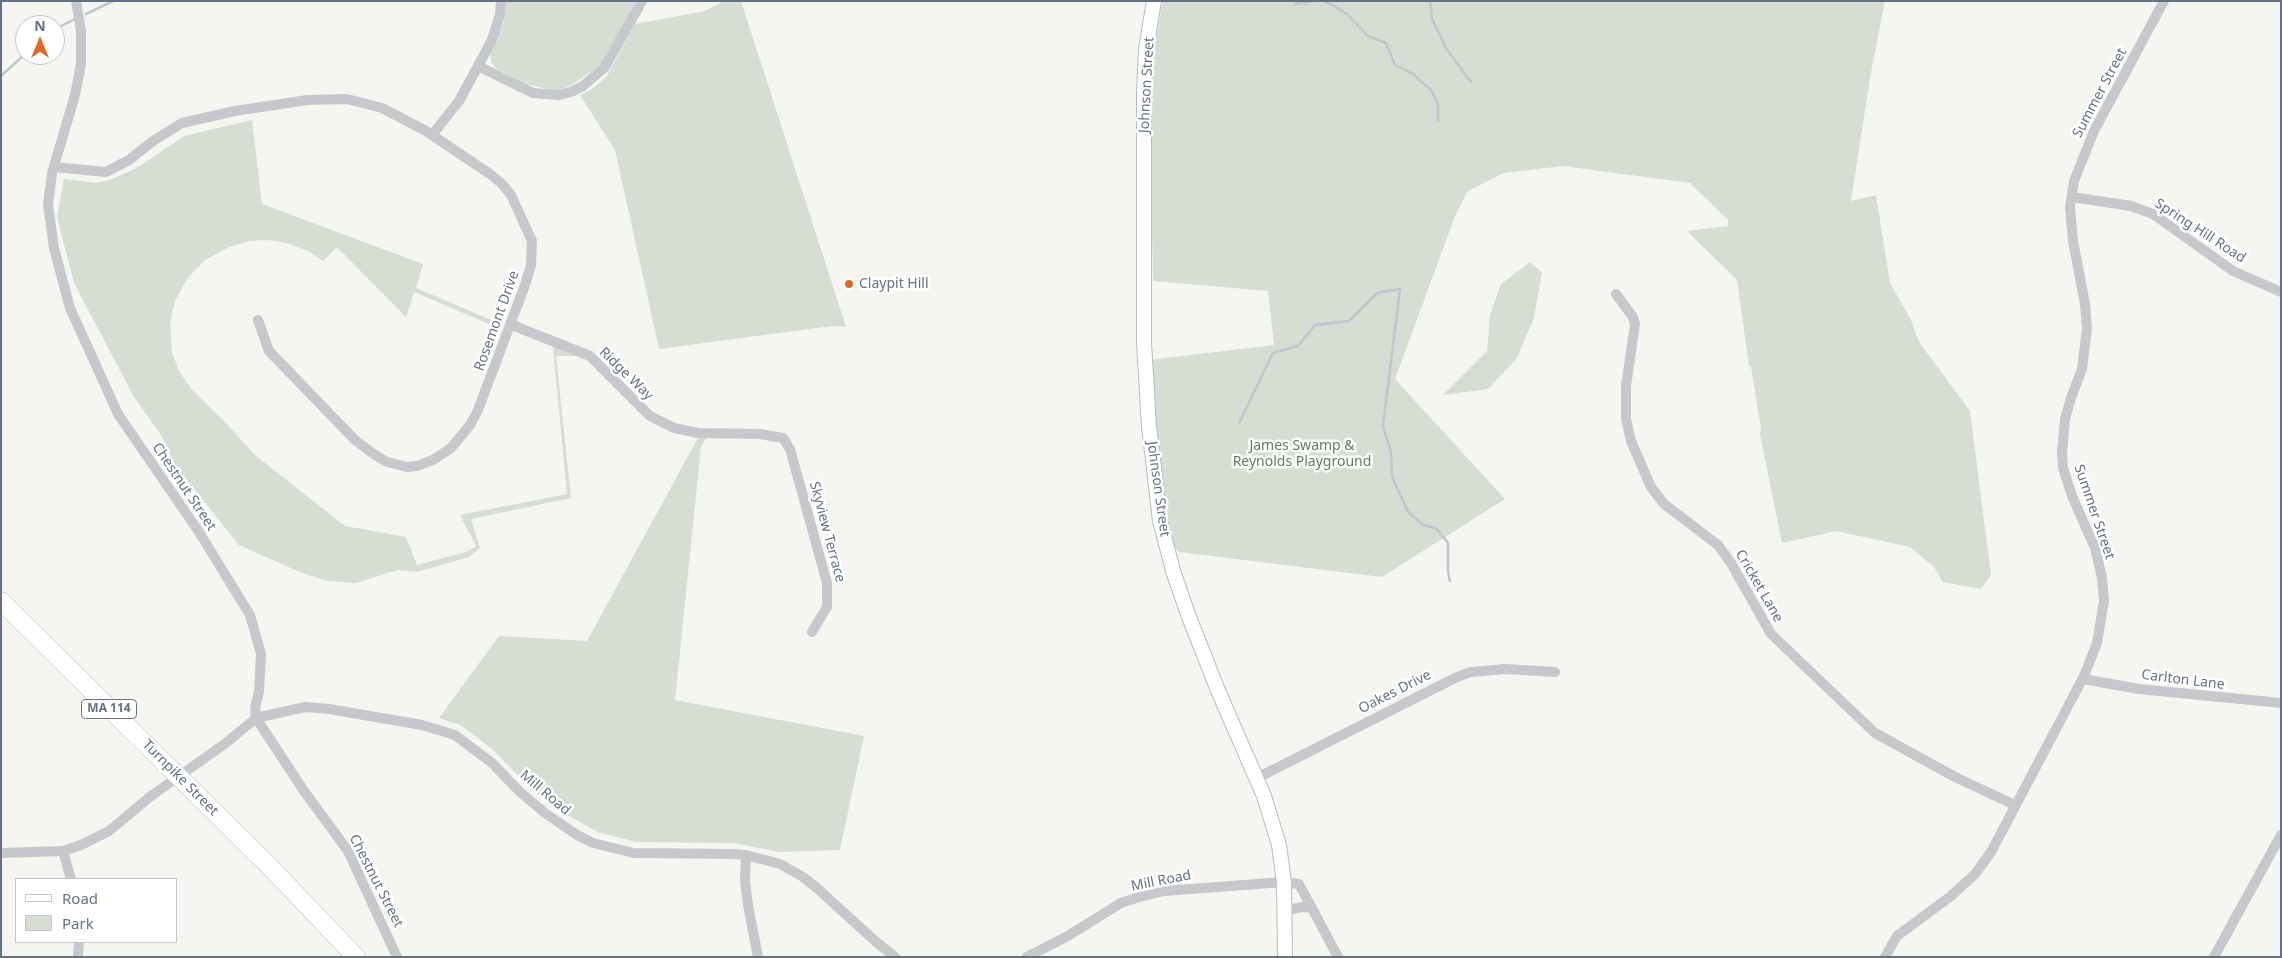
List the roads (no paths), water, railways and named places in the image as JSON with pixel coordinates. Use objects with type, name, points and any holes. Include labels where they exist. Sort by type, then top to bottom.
[{"type":"highway","name":"Turnpike Street","points":[[1,601],[178,776],[356,957]]},
{"type":"street","name":"Chestnut Street","points":[[76,1],[81,31],[81,64],[75,95],[54,167],[48,205],[49,221],[58,266],[70,308],[118,414],[199,532],[250,616],[261,654],[259,691],[255,708],[256,718],[304,791],[348,850],[397,957]]},
{"type":"street","points":[[432,135],[459,101],[492,42],[498,26],[501,1]]},
{"type":"street","points":[[478,66],[532,93],[559,95],[571,92],[583,86],[605,67],[642,1]]},
{"type":"street","name":"Johnson Street","points":[[1154,1],[1146,49],[1144,92],[1144,343],[1149,426],[1160,522],[1174,574],[1189,617],[1264,796],[1279,845],[1284,882],[1285,957]]},
{"type":"street","name":"Summer Street","points":[[1885,957],[1897,936],[1951,896],[1975,874],[1991,852],[2082,679],[2097,642],[2104,601],[2102,578],[2095,548],[2072,496],[2063,468],[2062,452],[2065,419],[2082,369],[2088,328],[2086,304],[2073,241],[2070,208],[2077,174],[2094,131],[2164,1]]},
{"type":"street","name":"Rosemont Drive","points":[[54,167],[106,172],[129,160],[154,140],[182,123],[235,111],[320,98],[347,99],[382,108],[432,135],[501,183],[511,195],[529,231],[532,241],[531,265],[512,325],[484,396],[470,424],[451,448],[426,463],[407,467],[388,462],[374,455],[355,440],[269,351],[258,320]]},
{"type":"street","name":"Spring Hill Road","points":[[2072,197],[2131,206],[2153,214],[2233,271],[2281,292]]},
{"type":"street","name":"Cricket Lane","points":[[1616,294],[1633,316],[1635,324],[1626,386],[1626,419],[1631,441],[1651,487],[1664,504],[1718,545],[1771,634],[1875,734],[2015,805]]},
{"type":"street","name":"Ridge Way","points":[[512,325],[590,356],[650,416],[674,428],[698,433],[760,434],[783,438]]},
{"type":"street","name":"Skyview Terrace","points":[[783,438],[790,449],[827,583],[827,607],[812,632]]},
{"type":"street","name":"Oakes Drive","points":[[1256,778],[1457,677],[1471,672],[1504,669],[1555,672]]},
{"type":"street","name":"Carlton Lane","points":[[2082,679],[2139,689],[2281,703]]},
{"type":"street","name":"Mill Road","points":[[1,853],[63,850],[81,845],[109,830],[178,776],[226,743],[256,718],[294,709],[318,708],[436,729],[456,735],[492,763],[545,814],[577,835],[594,842],[634,853],[689,852],[746,855],[780,864],[803,877],[895,957]]},
{"type":"street","points":[[2214,957],[2281,835]]},
{"type":"street","points":[[63,850],[72,878]]},
{"type":"street","points":[[746,855],[747,897],[758,957]]},
{"type":"street","points":[[1284,882],[1299,884],[1338,957]]},
{"type":"street","name":"Mill Road","points":[[1027,957],[1066,937],[1121,903],[1139,897],[1164,891],[1284,882]]},
{"type":"street","points":[[1284,911],[1302,907],[1311,908]]},
{"type":"street","points":[[78,943],[78,957]]},
{"type":"waterway","points":[[86,14],[113,1]]},
{"type":"waterway","points":[[1295,4],[1314,1]]},
{"type":"waterway","points":[[1325,1],[1347,14],[1368,36],[1386,43],[1395,65],[1413,74],[1431,90],[1438,104],[1438,121]]},
{"type":"waterway","points":[[1430,1],[1432,19],[1446,48],[1471,82]]},
{"type":"waterway","points":[[65,24],[73,20]]},
{"type":"waterway","points":[[1,76],[15,63]]},
{"type":"waterway","points":[[1400,291],[1400,289],[1383,426],[1391,452],[1392,477],[1408,512],[1423,525],[1436,528],[1448,543],[1448,572],[1450,581]]},
{"type":"waterway","points":[[1239,423],[1273,353],[1298,346],[1315,325],[1349,321],[1377,293],[1400,289]]},
{"type":"place","name":"Claypit Hill","points":[[849,284]]},
{"type":"park label","name":"James Swamp & Reynolds Playground","points":[[1302,454]]}]
